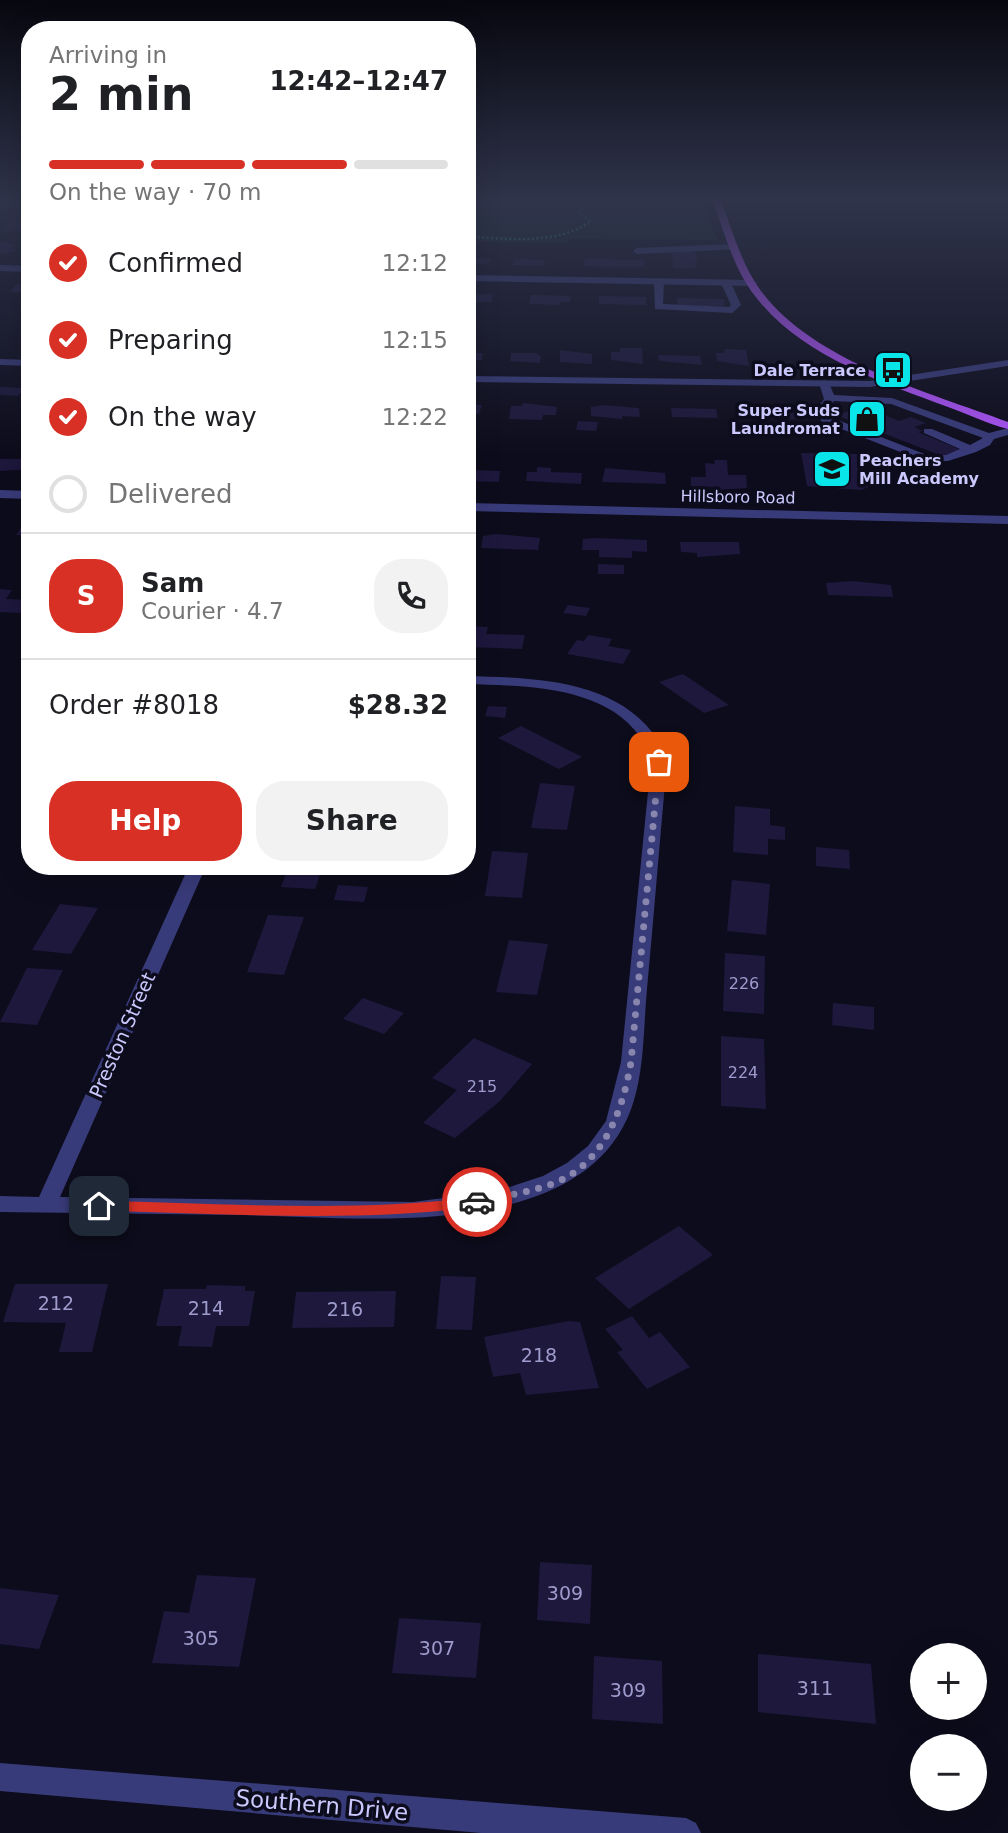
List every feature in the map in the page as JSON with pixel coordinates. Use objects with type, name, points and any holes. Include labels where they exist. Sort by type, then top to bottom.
[{"type":"main road","points":[[752,284],[783,321],[803,336],[849,361],[1008,429]]},
{"type":"street","points":[[659,284],[658,307],[732,310],[736,305],[726,284]]},
{"type":"street","points":[[0,362],[21,363]]},
{"type":"street","points":[[476,379],[898,382],[980,365],[1008,363]]},
{"type":"street","points":[[824,383],[829,398]]},
{"type":"street","points":[[829,398],[882,399],[986,437]]},
{"type":"street","points":[[829,398],[824,406],[825,419],[944,459],[952,423]]},
{"type":"street","points":[[919,420],[933,416]]},
{"type":"street","points":[[946,441],[967,429]]},
{"type":"street","points":[[946,441],[986,437],[1008,429]]},
{"type":"street","points":[[0,494],[21,495]]},
{"type":"street","name":"Hillsboro Road","points":[[476,507],[1008,520]]},
{"type":"street","points":[[0,1204],[413,1210],[464,1205],[519,1193],[558,1181],[587,1161],[613,1128],[627,1084],[659,762],[647,734],[613,706],[593,697],[569,688],[541,684],[476,680]]},
{"type":"street","name":"Preston Street","points":[[46,1205],[194,875]]},
{"type":"street","name":"Southern Drive","points":[[0,1777],[500,1827],[686,1833]]},
{"type":"building","points":[[16,284],[21,284],[21,293],[9,292]]},
{"type":"building","points":[[493,294],[491,302],[476,302],[476,295]]},
{"type":"building","points":[[531,295],[571,296],[570,302],[560,302],[560,305],[529,304]]},
{"type":"building","points":[[599,296],[646,297],[646,305],[599,304]]},
{"type":"building","points":[[677,298],[724,299],[725,306],[677,306]]},
{"type":"building","points":[[620,348],[642,348],[643,364],[611,360],[611,352],[620,352]]},
{"type":"building","points":[[724,349],[746,350],[749,366],[717,361],[716,353],[725,353]]},
{"type":"building","points":[[560,350],[592,354],[592,364],[560,362]]},
{"type":"building","points":[[476,353],[483,353],[482,360],[476,360]]},
{"type":"building","points":[[511,353],[536,353],[541,356],[540,363],[510,361]]},
{"type":"building","points":[[658,355],[700,356],[702,365],[659,361]]},
{"type":"building","points":[[0,387],[21,388],[18,396],[0,395]]},
{"type":"building","points":[[523,403],[557,407],[556,415],[543,415],[542,420],[509,419],[511,406],[522,406]]},
{"type":"building","points":[[476,405],[482,405],[479,414],[476,414]]},
{"type":"building","points":[[603,405],[639,408],[640,417],[622,416],[622,419],[591,416],[591,407]]},
{"type":"building","points":[[864,406],[899,421],[911,417],[926,423],[914,427],[923,431],[918,432],[961,450],[942,456],[836,415]]},
{"type":"building","points":[[671,408],[716,409],[718,418],[672,417]]},
{"type":"building","points":[[750,409],[799,410],[801,419],[752,418]]},
{"type":"building","points":[[578,421],[598,422],[596,431],[576,430]]},
{"type":"building","points":[[741,426],[769,427],[770,436],[742,435]]},
{"type":"building","name":"Peachers Mill Academy","points":[[801,453],[858,454],[864,483],[871,486],[861,490],[807,486]]},
{"type":"building","points":[[0,459],[21,459],[21,470],[0,471]]},
{"type":"building","points":[[714,460],[727,460],[728,475],[746,475],[747,488],[716,490],[715,487],[691,486],[691,477],[706,477],[705,463],[715,464]]},
{"type":"building","points":[[537,467],[551,468],[551,472],[582,473],[581,484],[526,481],[527,472],[537,472]]},
{"type":"building","points":[[605,468],[665,473],[666,484],[602,482]]},
{"type":"building","points":[[476,470],[500,471],[499,482],[476,481]]},
{"type":"building","points":[[496,534],[540,538],[538,550],[481,548],[483,536]]},
{"type":"building","points":[[583,539],[647,540],[647,552],[632,551],[632,558],[599,557],[599,550],[582,550]]},
{"type":"building","points":[[680,542],[739,542],[740,554],[697,557],[697,553],[681,552]]},
{"type":"building","points":[[598,564],[624,565],[624,574],[598,574]]},
{"type":"building","points":[[853,581],[891,585],[893,597],[828,595],[826,583]]},
{"type":"building","points":[[0,589],[12,590],[6,599],[21,600],[21,612],[0,612]]},
{"type":"building","points":[[568,605],[590,608],[586,616],[563,613]]},
{"type":"building","points":[[476,626],[488,627],[486,634],[525,635],[522,649],[476,647]]},
{"type":"building","points":[[588,635],[612,639],[608,646],[631,650],[623,664],[567,654],[577,640],[584,641]]},
{"type":"building","points":[[683,674],[729,705],[704,713],[659,682]]},
{"type":"building","points":[[488,706],[507,707],[505,718],[485,716]]},
{"type":"building","points":[[521,726],[582,757],[559,769],[498,738]]},
{"type":"building","points":[[540,783],[575,786],[567,830],[531,828]]},
{"type":"building","points":[[735,806],[770,809],[770,825],[785,827],[785,840],[768,839],[768,855],[733,852]]},
{"type":"building","points":[[816,847],[849,850],[850,869],[816,866]]},
{"type":"building","points":[[492,851],[528,853],[522,898],[485,896]]},
{"type":"building","points":[[286,875],[320,875],[315,889],[281,887]]},
{"type":"building","points":[[732,880],[770,884],[766,935],[727,931]]},
{"type":"building","points":[[338,885],[368,887],[364,902],[334,900]]},
{"type":"building","points":[[60,904],[98,908],[71,954],[32,950]]},
{"type":"building","points":[[268,915],[304,917],[284,975],[247,972]]},
{"type":"building","points":[[509,940],[548,944],[537,995],[496,992]]},
{"type":"building","points":[[725,953],[765,956],[764,1014],[723,1011]]},
{"type":"building","points":[[27,968],[63,970],[37,1025],[0,1022]]},
{"type":"building","points":[[363,998],[404,1013],[384,1034],[343,1019]]},
{"type":"building","points":[[833,1003],[874,1007],[874,1030],[832,1025]]},
{"type":"building","points":[[721,1036],[764,1039],[766,1109],[721,1106]]},
{"type":"building","points":[[474,1038],[532,1064],[500,1101],[455,1138],[423,1123],[457,1090],[432,1078]]},
{"type":"building","points":[[679,1226],[713,1255],[629,1309],[595,1278]]},
{"type":"building","points":[[441,1276],[476,1277],[472,1330],[436,1329]]},
{"type":"building","points":[[15,1284],[108,1284],[92,1352],[59,1352],[66,1323],[3,1322]]},
{"type":"building","points":[[207,1285],[245,1286],[245,1291],[255,1291],[249,1326],[216,1326],[212,1347],[178,1346],[182,1326],[156,1326],[164,1289],[206,1289]]},
{"type":"building","points":[[396,1291],[394,1327],[292,1328],[296,1292]]},
{"type":"building","points":[[632,1316],[649,1338],[660,1332],[690,1367],[647,1389],[617,1352],[623,1350],[605,1329]]},
{"type":"building","points":[[569,1321],[580,1322],[599,1388],[526,1395],[520,1373],[493,1377],[484,1337]]},
{"type":"building","points":[[540,1562],[592,1565],[590,1624],[537,1620]]},
{"type":"building","points":[[197,1575],[256,1578],[239,1667],[152,1663],[164,1611],[189,1613]]},
{"type":"building","points":[[0,1588],[59,1595],[39,1649],[0,1644]]},
{"type":"building","points":[[399,1618],[481,1623],[476,1678],[392,1673]]},
{"type":"building","points":[[758,1654],[871,1664],[876,1724],[758,1712]]},
{"type":"building","points":[[594,1656],[662,1661],[663,1724],[592,1719]]},
{"type":"way so far","points":[[477,1202],[558,1181],[587,1161],[613,1128],[625,1095],[631,1062],[659,762]]},
{"type":"place","name":"Dale Terrace","points":[[893,370]]},
{"type":"place","name":"Super Suds Laundromat","points":[[867,419]]},
{"type":"place","name":"Peachers Mill Academy","points":[[832,469]]},
{"type":"route","points":[[99,1206],[365,1211],[413,1210],[477,1202]]}]
